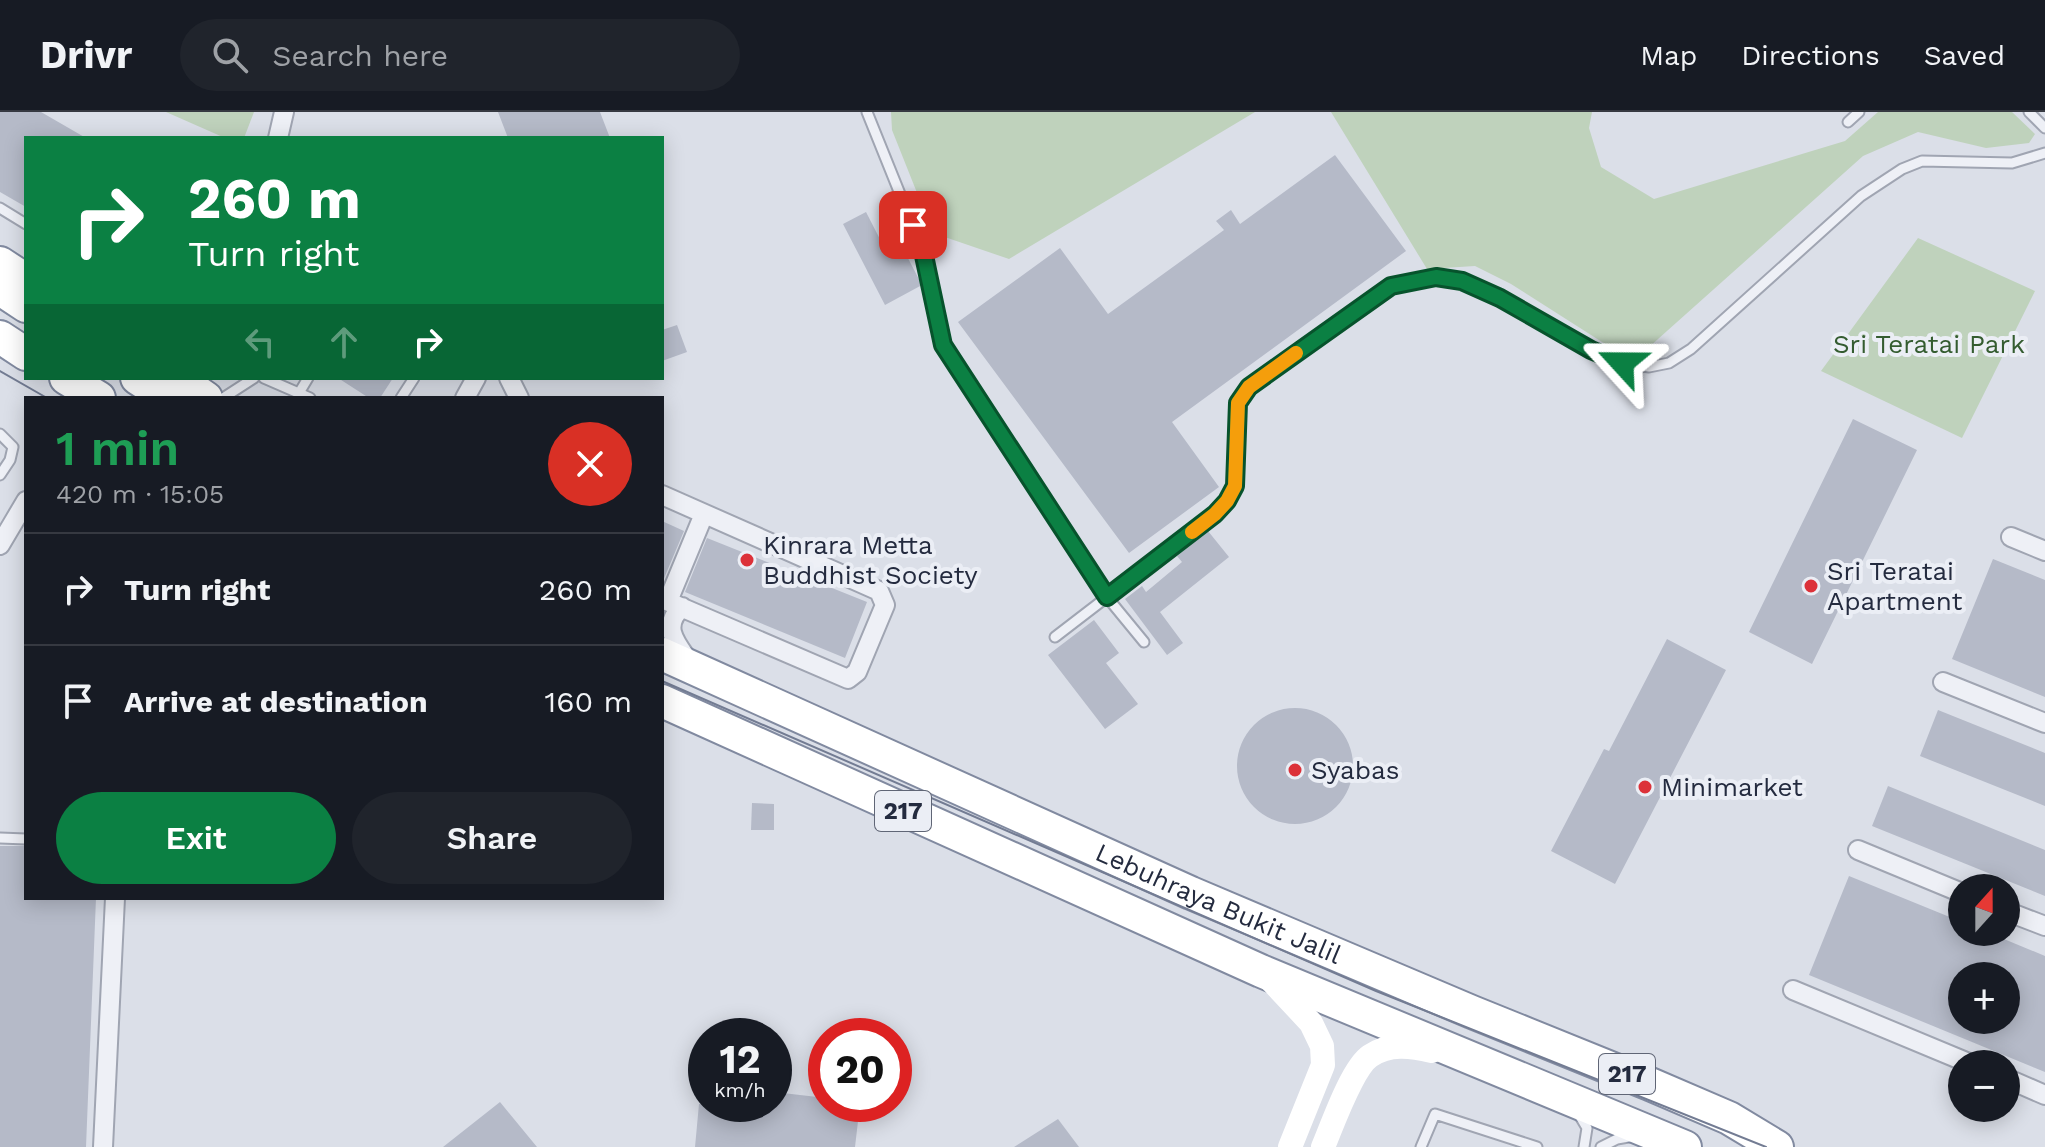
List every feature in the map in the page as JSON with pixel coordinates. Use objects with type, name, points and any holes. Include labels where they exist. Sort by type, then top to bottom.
[{"type":"highway","points":[[0,263],[24,279]]},
{"type":"highway","points":[[0,289],[24,305]]},
{"type":"highway","points":[[0,337],[24,353]]},
{"type":"highway","points":[[69,380],[96,396]]},
{"type":"highway","points":[[146,380],[194,390]]},
{"type":"highway","name":"Lebuhraya Bukit Jalil","points":[[664,655],[1191,893],[1729,1118],[1777,1147]]},
{"type":"highway","name":"Lebuhraya Bukit Jalil","points":[[664,702],[1261,971],[1677,1143]]},
{"type":"main road","points":[[1261,971],[1311,1023],[1322,1046],[1323,1065],[1290,1147]]},
{"type":"main road","points":[[1323,1147],[1350,1086],[1368,1057],[1390,1047],[1410,1046],[1477,1062]]},
{"type":"street","points":[[278,136],[284,112]]},
{"type":"street","points":[[664,496],[879,591],[885,605],[857,672],[848,679],[671,602]]},
{"type":"street","points":[[0,545],[24,504]]},
{"type":"street","points":[[693,669],[672,637],[675,614],[671,602],[704,514]]},
{"type":"street","points":[[2011,537],[2045,551]]},
{"type":"street","points":[[1943,682],[2045,723]]},
{"type":"street","points":[[1858,850],[1948,887]]},
{"type":"street","points":[[103,1147],[115,900]]},
{"type":"street","points":[[2020,916],[2045,926]]},
{"type":"street","points":[[1793,990],[1948,1054]]},
{"type":"street","points":[[2020,1084],[2045,1095]]},
{"type":"lane","points":[[867,112],[923,251],[943,345],[1107,597],[1144,642]]},
{"type":"lane","points":[[1848,122],[1859,112]]},
{"type":"lane","points":[[2029,112],[2045,128]]},
{"type":"lane","points":[[1055,637],[1215,514],[1227,501],[1235,486],[1238,403],[1249,387],[1391,286],[1436,277],[1462,281],[1500,298],[1591,350],[1622,363],[1649,367],[1669,363],[1691,349],[1861,196],[1902,169],[1922,161],[2012,163],[2045,153]]},
{"type":"lane","points":[[0,208],[24,223]]},
{"type":"lane","points":[[194,390],[244,380]]},
{"type":"lane","points":[[269,380],[306,396]]},
{"type":"lane","points":[[299,393],[307,380]]},
{"type":"lane","points":[[0,434],[13,447],[10,460],[0,475]]},
{"type":"lane","points":[[0,838],[24,839]]},
{"type":"lane","points":[[1563,1097],[1580,1115],[1587,1128],[1584,1147]]},
{"type":"lane","points":[[1421,1147],[1435,1114],[1537,1147]]},
{"type":"lane","points":[[1601,1147],[1630,1136],[1677,1143]]},
{"type":"green space","points":[[166,112],[254,112],[245,136],[220,136]]},
{"type":"green space","points":[[891,112],[1255,112],[1009,259],[933,233],[892,130]]},
{"type":"green space","points":[[1331,112],[1592,112],[1589,128],[1601,167],[1654,199],[1845,141],[1878,112],[2012,112],[2035,134],[2029,143],[1986,148],[1918,132],[1863,156],[1639,356],[1613,349],[1511,284],[1475,266],[1427,269]]},
{"type":"green space","name":"Sri Teratai Park","points":[[1918,238],[2035,291],[1962,438],[1821,371]]},
{"type":"building","points":[[0,112],[41,112],[83,136],[24,136],[24,206],[0,192]]},
{"type":"building","points":[[498,112],[600,112],[609,136],[507,136]]},
{"type":"building","points":[[1335,155],[1406,251],[1172,422],[1219,487],[1129,553],[958,322],[1060,248],[1108,314],[1224,230],[1216,221],[1231,210],[1240,224]]},
{"type":"building","points":[[866,212],[886,251],[900,243],[922,285],[885,305],[843,224]]},
{"type":"building","points":[[677,325],[687,352],[664,360],[664,329]]},
{"type":"building","points":[[341,380],[392,380],[381,396],[366,396]]},
{"type":"building","name":"Sri Teratai Apartment","points":[[1853,419],[1917,450],[1812,664],[1749,632]]},
{"type":"building","points":[[664,522],[684,531],[664,578]]},
{"type":"building","points":[[1208,531],[1229,557],[1160,612],[1183,643],[1167,655],[1125,599],[1142,586],[1146,592],[1182,562],[1177,556]]},
{"type":"building","points":[[707,538],[867,602],[845,658],[685,592]]},
{"type":"building","points":[[1993,559],[2045,580],[2045,697],[1952,659]]},
{"type":"building","points":[[1094,620],[1119,653],[1106,663],[1138,704],[1105,729],[1048,655]]},
{"type":"building","points":[[1667,639],[1726,670],[1615,884],[1551,851],[1604,749],[1609,751]]},
{"type":"building","name":"Syabas","points":[[1295,708],[1317,712],[1336,725],[1349,744],[1353,766],[1349,788],[1336,807],[1317,820],[1295,824],[1273,820],[1254,807],[1241,788],[1237,766],[1241,744],[1254,725],[1273,712]]},
{"type":"building","points":[[1938,710],[2045,753],[2045,806],[1920,756]]},
{"type":"building","points":[[1888,786],[2045,850],[2045,896],[2020,886],[2020,874],[1991,874],[1872,826]]},
{"type":"building","points":[[752,803],[774,804],[774,830],[751,830]]},
{"type":"building","points":[[0,846],[24,846],[24,900],[96,900],[86,1147],[0,1147]]},
{"type":"building","points":[[1849,876],[1948,916],[1948,946],[2020,946],[2045,956],[2045,1072],[2020,1062],[2020,1050],[1991,1050],[1953,1034],[2020,1034],[2020,962],[1948,962],[1948,1032],[1809,975]]},
{"type":"building","points":[[792,1094],[808,1096],[808,1122],[858,1122],[855,1147],[695,1147],[697,1122],[792,1122]]},
{"type":"building","points":[[500,1102],[537,1147],[443,1147]]},
{"type":"building","points":[[1058,1119],[1079,1147],[1014,1147]]},
{"type":"tram line","points":[[0,371],[44,396]]},
{"type":"tram line","points":[[664,682],[1376,991],[1766,1147]]},
{"type":"slow traffic","points":[[1192,532],[1215,514],[1235,486],[1238,403],[1249,387],[1296,353]]},
{"type":"place","name":"Kinrara Metta Buddhist Society","points":[[747,560]]},
{"type":"place","name":"Sri Teratai Apartment","points":[[1811,586]]},
{"type":"place","name":"Syabas","points":[[1295,770]]},
{"type":"place","name":"Minimarket","points":[[1645,787]]},
{"type":"route","points":[[913,225],[923,251],[943,345],[1107,597],[1215,514],[1227,501],[1235,486],[1238,403],[1249,387],[1391,286],[1436,277],[1462,281],[1500,298],[1591,350],[1622,363]]}]
